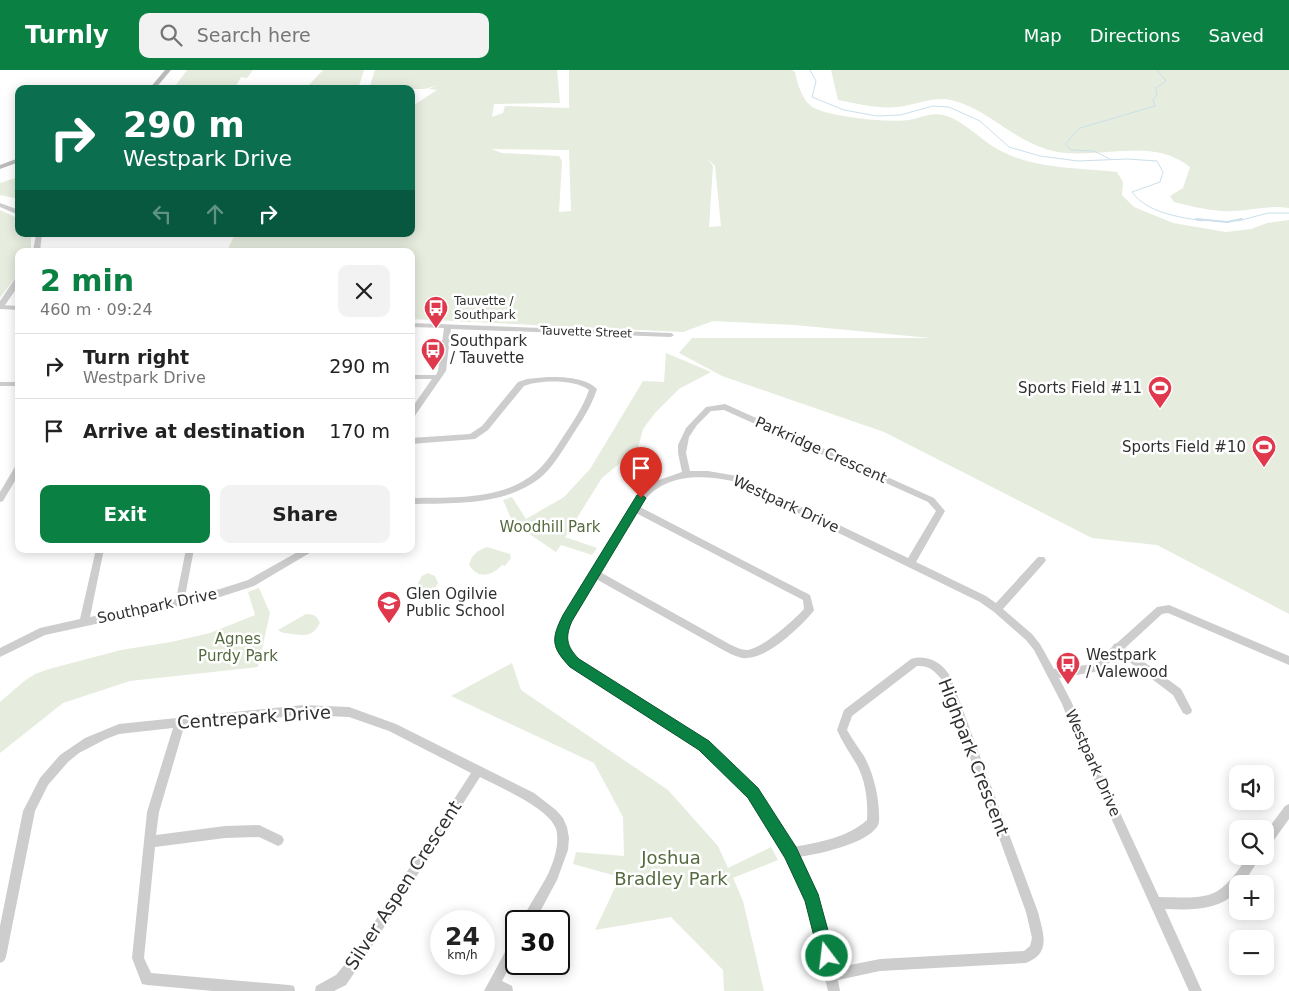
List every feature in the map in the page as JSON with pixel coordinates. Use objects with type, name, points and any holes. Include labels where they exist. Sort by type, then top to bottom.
[{"type":"main road","points":[[156,85],[168,71],[176,72],[165,85]]},
{"type":"main road","points":[[0,168],[15,162]]},
{"type":"main road","points":[[0,175],[15,169]]},
{"type":"street","points":[[0,205],[15,211]]},
{"type":"street","points":[[0,307],[15,285]]},
{"type":"street","points":[[0,307],[15,308]]},
{"type":"street","name":"Tauvette Street","points":[[415,325],[671,335]]},
{"type":"street","points":[[415,410],[442,371],[448,326]]},
{"type":"street","points":[[415,376],[438,378]]},
{"type":"street","points":[[415,440],[472,437],[485,428],[521,384],[528,379],[577,382],[591,386],[593,389],[585,410],[550,463],[533,480],[507,492],[484,497],[415,500]]},
{"type":"street","points":[[0,384],[15,384]]},
{"type":"street","name":"Parkridge Crescent","points":[[686,473],[682,460],[681,445],[688,431],[709,409],[725,407],[931,500],[941,511],[910,562]]},
{"type":"street","points":[[0,499],[15,473]]},
{"type":"street","name":"Westpark Drive","points":[[834,991],[832,975],[812,900],[791,853],[753,793],[704,745],[574,663],[562,650],[560,634],[567,618],[596,574],[641,498],[653,486],[670,477],[686,473],[716,474],[734,478],[983,599],[1029,637],[1067,703],[1081,740],[1196,991]]},
{"type":"street","points":[[596,574],[728,648],[748,654],[764,647],[803,618],[809,610],[808,598],[635,508]]},
{"type":"street","points":[[84,622],[99,553]]},
{"type":"street","points":[[180,600],[189,553]]},
{"type":"street","name":"Southpark Drive","points":[[0,653],[44,631],[180,600],[220,593],[251,583],[303,553]]},
{"type":"street","points":[[996,609],[1040,560]]},
{"type":"street","points":[[1052,674],[1096,668],[1160,610],[1168,609],[1289,661]]},
{"type":"street","points":[[1117,647],[1177,692],[1188,710]]},
{"type":"street","name":"Highpark Crescent","points":[[791,853],[855,836],[866,831],[873,823],[869,784],[862,763],[848,744],[842,730],[848,713],[915,662],[921,661],[939,667],[946,678],[1032,912],[1038,938],[1036,950],[1026,957],[880,965],[832,975]]},
{"type":"street","name":"Centrepark Drive","points":[[0,957],[29,811],[38,789],[53,769],[73,750],[95,737],[118,729],[303,710],[349,712],[392,727],[530,797],[548,809],[561,827],[562,850],[554,874],[534,910]]},
{"type":"street","points":[[180,723],[154,812],[138,958],[147,979],[288,991]]},
{"type":"street","name":"Silver Aspen Crescent","points":[[321,991],[341,980],[359,956],[478,771]]},
{"type":"street","points":[[1274,831],[1289,810]]},
{"type":"street","points":[[150,842],[226,832],[259,831],[278,840]]},
{"type":"street","points":[[1157,903],[1199,902],[1220,898],[1234,884],[1248,865]]},
{"type":"street","points":[[505,963],[492,987],[507,991]]},
{"type":"green space","points":[[187,70],[253,70],[247,78],[241,77],[236,85],[176,85]]},
{"type":"green space","points":[[323,70],[364,70],[359,85],[309,85]]},
{"type":"green space","points":[[375,70],[557,70],[560,103],[494,104],[492,117],[503,113],[505,106],[569,108],[569,70],[792,70],[795,72],[805,99],[811,106],[819,110],[844,116],[888,121],[909,120],[934,114],[943,115],[958,121],[994,147],[1014,157],[1058,167],[1117,172],[1123,182],[1122,195],[1134,207],[1173,223],[1226,232],[1251,229],[1267,223],[1289,220],[1289,614],[1157,545],[1092,538],[884,432],[722,376],[679,353],[692,338],[930,338],[795,325],[713,321],[683,332],[415,319],[415,248],[228,248],[234,237],[415,237],[415,104],[437,90],[429,89],[437,85],[425,89],[415,89],[415,85],[370,85]],"holes":[[[491,149],[569,150],[571,211],[559,212],[562,161],[559,156],[502,153]],[[707,158],[715,166],[721,226],[709,227],[713,166]]]},
{"type":"green space","points":[[831,70],[1289,70],[1289,208],[1275,207],[1219,211],[1174,202],[1170,196],[1183,188],[1190,167],[1175,158],[1158,152],[1141,151],[1070,153],[1053,151],[1039,147],[965,104],[951,100],[931,100],[904,106],[883,107],[838,100]]},
{"type":"green space","points":[[15,178],[15,198],[0,195],[0,183]]},
{"type":"green space","points":[[0,210],[15,217],[15,237],[31,237],[31,248],[15,248],[15,277],[0,298]]},
{"type":"green space","name":"Woodhill Park","points":[[666,353],[711,372],[679,389],[655,413],[643,429],[638,448],[602,478],[565,537],[597,548],[592,555],[561,545],[556,552],[513,523],[503,500],[512,497],[526,519],[564,497],[590,469],[643,381],[664,382]]},
{"type":"green space","points":[[487,547],[510,554],[511,558],[505,566],[502,565],[489,574],[476,573],[469,565],[475,553]]},
{"type":"green space","points":[[428,573],[435,576],[438,583],[434,590],[435,596],[433,597],[420,593],[418,583],[422,576]]},
{"type":"green space","name":"Agnes Purdy Park","points":[[259,588],[270,613],[258,667],[130,681],[63,703],[0,753],[0,702],[35,674],[121,650],[171,642],[210,633],[255,615],[248,592]]},
{"type":"green space","points":[[306,614],[315,616],[320,623],[312,633],[298,635],[283,633],[278,630]]},
{"type":"green space","name":"Joshua Bradley Park","points":[[512,663],[521,690],[668,790],[718,846],[728,868],[771,847],[778,860],[733,878],[743,901],[764,991],[724,991],[723,970],[671,917],[595,930],[620,877],[573,864],[576,852],[624,856],[623,817],[594,763],[451,696]]},
{"type":"waterway","points":[[810,70],[816,81],[812,97],[844,110],[877,116],[900,115],[933,106],[949,107],[980,121],[1009,147],[1040,156],[1078,161],[1127,159],[1157,161],[1163,172],[1160,182],[1132,192],[1146,205],[1164,213],[1203,221]]},
{"type":"waterway","points":[[1110,159],[1094,151],[1071,150],[1065,144],[1080,128],[1155,106],[1153,99],[1157,95],[1156,88],[1166,81],[1157,70]]},
{"type":"waterway","points":[[1238,221],[1268,213],[1289,213]]},
{"type":"waterway","points":[[1196,219],[1227,222],[1242,219]]},
{"type":"place","name":"Tauvette / Southpark","points":[[436,329]]},
{"type":"place","name":"Southpark / Tauvette","points":[[433,371]]},
{"type":"place","name":"Sports Field #11","points":[[1160,409]]},
{"type":"place","name":"Sports Field #10","points":[[1264,468]]},
{"type":"place","name":"Glen Ogilvie Public School","points":[[389,624]]},
{"type":"place","name":"Westpark / Valewood","points":[[1068,685]]},
{"type":"route","points":[[641,498],[596,574],[567,618],[560,634],[562,650],[574,663],[704,745],[753,793],[791,853],[812,900],[827,956]]}]
